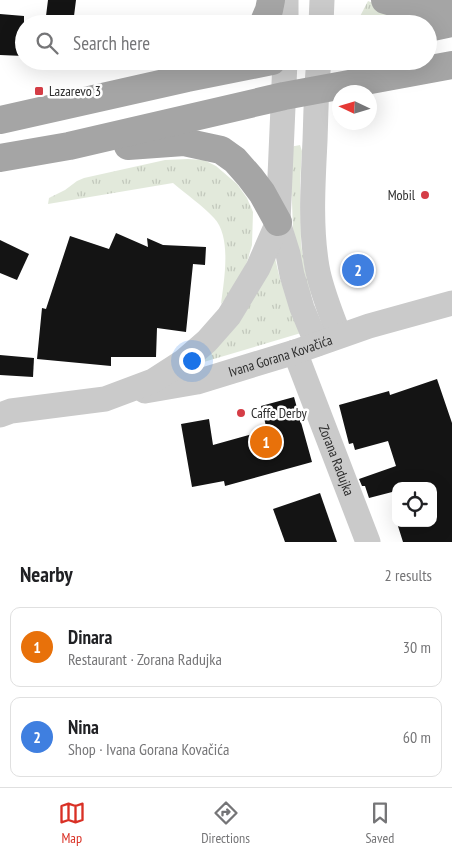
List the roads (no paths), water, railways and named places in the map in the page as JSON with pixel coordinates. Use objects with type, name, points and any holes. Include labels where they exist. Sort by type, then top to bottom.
[{"type":"main road","points":[[267,15],[271,0]]},
{"type":"main road","points":[[385,0],[404,5],[424,6],[452,2]]},
{"type":"main road","points":[[437,26],[452,23]]},
{"type":"main road","points":[[437,68],[452,65]]},
{"type":"main road","points":[[187,78],[204,70]]},
{"type":"main road","points":[[0,120],[227,70]]},
{"type":"main road","points":[[0,158],[74,145],[284,96],[425,70]]},
{"type":"main road","points":[[74,145],[124,146],[184,142],[221,150],[235,160],[250,177],[262,193],[278,222]]},
{"type":"street","points":[[286,0],[286,15]]},
{"type":"street","points":[[321,15],[322,0]]},
{"type":"street","points":[[285,70],[278,222],[302,308],[317,344]]},
{"type":"street","points":[[317,344],[325,296],[317,267],[314,239],[313,202],[318,70]]},
{"type":"street","points":[[0,415],[11,411],[105,398],[153,381],[184,362],[207,341],[229,316],[258,268],[278,222]]},
{"type":"street","name":"Ivana Gorana Kovačića","points":[[105,398],[198,382],[369,326],[452,303]]},
{"type":"street","name":"Zorana Radujka","points":[[317,344],[368,542]]},
{"type":"place","name":"Lazarevo 3","points":[[39,91]]},
{"type":"place","name":"Mobil","points":[[425,195]]},
{"type":"place","name":"Nina","points":[[358,270]]},
{"type":"place","name":"Caffe Derby","points":[[241,413]]},
{"type":"place","name":"Dinara","points":[[266,442]]}]
